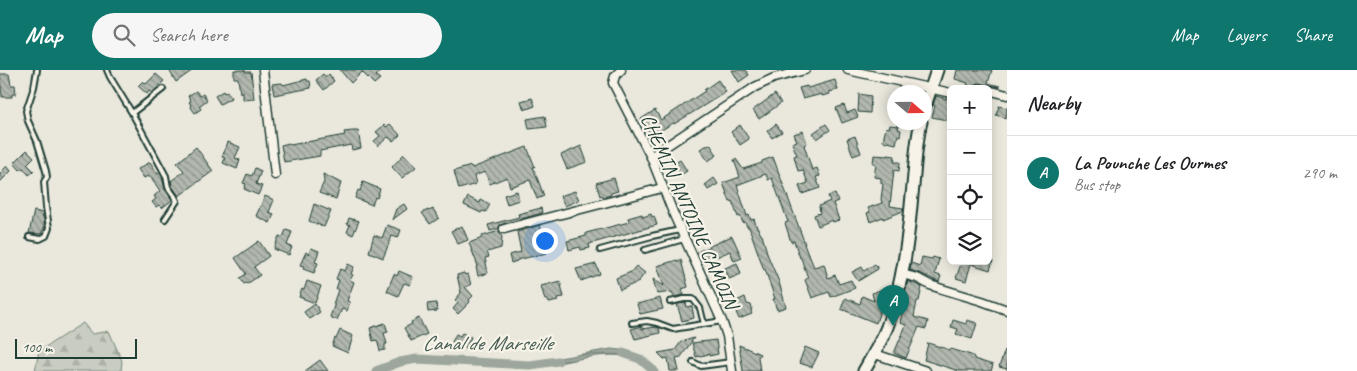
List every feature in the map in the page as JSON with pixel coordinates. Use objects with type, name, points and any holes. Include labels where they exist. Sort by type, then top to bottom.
[{"type":"street","points":[[263,70],[275,175]]},
{"type":"street","name":"CHEMIN ANTOINE CAMOIN","points":[[621,70],[615,76],[613,83],[651,157],[680,230],[722,321],[727,336],[732,371]]},
{"type":"street","points":[[656,153],[755,87],[774,78],[805,70]]},
{"type":"street","points":[[848,70],[916,85]]},
{"type":"street","points":[[931,85],[937,70]]},
{"type":"street","points":[[932,88],[947,92]]},
{"type":"street","points":[[992,91],[1007,95]]},
{"type":"street","points":[[864,371],[875,354],[887,327],[902,274],[907,249],[920,130]]},
{"type":"street","points":[[504,229],[662,188]]},
{"type":"street","points":[[902,274],[1007,310]]},
{"type":"street","points":[[875,354],[926,371]]},
{"type":"lane","points":[[29,237],[40,239],[46,236],[48,228],[44,182],[46,171],[26,111],[34,87],[37,70]]},
{"type":"lane","points":[[107,70],[166,176],[168,187],[175,196],[175,204],[164,219]]},
{"type":"lane","points":[[132,113],[164,89]]},
{"type":"lane","points":[[600,250],[680,230]]},
{"type":"lane","points":[[645,250],[684,239]]},
{"type":"lane","points":[[670,302],[684,298],[693,299],[700,308],[704,324]]},
{"type":"lane","points":[[632,323],[657,322],[673,329],[722,321]]},
{"type":"lane","points":[[693,362],[701,366],[730,362]]},
{"type":"green space","points":[[83,323],[92,334],[109,331],[122,361],[121,371],[35,371],[39,351]]},
{"type":"shaded area","points":[[611,349],[634,353],[632,358],[612,355],[548,365],[548,360]]},
{"type":"building","points":[[169,70],[193,70],[176,82]]},
{"type":"building","points":[[234,70],[251,72],[254,99],[243,100],[243,91],[240,93],[238,78],[234,78]]},
{"type":"building","points":[[340,70],[382,70],[376,76],[380,79],[374,84],[362,72],[351,83]]},
{"type":"building","points":[[732,70],[746,70],[749,75],[739,82]]},
{"type":"building","points":[[957,70],[992,70],[988,83],[1000,87],[979,83],[967,85],[968,83],[955,79]]},
{"type":"building","points":[[0,74],[9,74],[11,85],[15,85],[16,94],[12,94],[12,97],[2,97]]},
{"type":"building","points":[[156,74],[164,81],[152,93],[149,91],[147,94],[138,86],[143,81],[146,84]]},
{"type":"building","points":[[323,74],[326,77],[329,74],[334,81],[324,90],[316,80]]},
{"type":"building","points":[[307,79],[307,81],[310,81],[311,88],[274,95],[272,84],[282,83],[283,85]]},
{"type":"building","points":[[718,80],[726,92],[652,136],[641,119],[655,110],[661,120],[705,91]]},
{"type":"building","points":[[835,80],[838,90],[829,92],[830,94],[803,99],[799,88],[807,86],[808,88]]},
{"type":"building","points":[[196,91],[200,96],[203,94],[207,100],[199,106],[201,109],[195,113],[190,106],[189,102],[191,101],[188,96]]},
{"type":"building","points":[[223,91],[224,93],[227,91],[231,98],[220,104],[215,96]]},
{"type":"building","points":[[775,94],[781,103],[759,119],[753,110]]},
{"type":"building","points":[[859,94],[871,96],[870,113],[858,112]]},
{"type":"building","points":[[936,96],[947,99],[947,120],[932,117],[935,106],[933,105]]},
{"type":"building","points":[[532,98],[535,106],[524,110],[521,101]]},
{"type":"building","points":[[844,105],[847,113],[855,110],[858,117],[842,123],[836,108]]},
{"type":"building","points":[[999,106],[1007,108],[1006,118],[996,115]]},
{"type":"building","points":[[545,116],[547,127],[529,129],[527,119]]},
{"type":"building","points":[[390,124],[400,135],[393,141],[388,137],[378,146],[374,141],[380,136],[376,132],[384,125],[386,127]]},
{"type":"building","points":[[776,124],[782,132],[772,138],[767,131]]},
{"type":"building","points":[[826,124],[830,130],[817,139],[813,133]]},
{"type":"building","points":[[740,125],[749,139],[740,145],[731,132]]},
{"type":"building","points":[[886,127],[887,130],[901,130],[896,144],[883,141]]},
{"type":"building","points":[[358,131],[361,148],[352,150],[351,145],[320,151],[320,156],[284,162],[281,145],[345,135],[344,132]]},
{"type":"building","points":[[803,131],[807,143],[804,145],[812,170],[817,168],[820,176],[816,177],[820,188],[802,194],[799,186],[808,183],[803,170],[798,171],[794,156],[797,155],[792,143],[797,141],[794,134]]},
{"type":"building","points":[[855,136],[861,153],[853,156],[847,139]]},
{"type":"building","points":[[228,142],[240,147],[235,158],[240,160],[237,169],[223,163],[225,158],[222,157]]},
{"type":"building","points":[[710,144],[717,155],[708,161],[700,149]]},
{"type":"building","points":[[581,146],[587,162],[567,169],[561,155]]},
{"type":"building","points":[[196,147],[213,171],[179,196],[171,181],[184,171],[177,163]]},
{"type":"building","points":[[527,147],[544,196],[537,199],[530,180],[510,187],[507,177],[490,184],[485,172],[474,176],[476,184],[459,189],[454,171],[471,166],[472,168]]},
{"type":"building","points":[[27,150],[34,157],[27,164],[34,171],[29,175],[23,168],[20,170],[14,163]]},
{"type":"building","points":[[404,154],[416,167],[402,178],[392,167]]},
{"type":"building","points":[[874,155],[895,156],[894,162],[900,162],[899,171],[894,170],[890,206],[903,208],[903,211],[870,222],[867,213],[870,212],[868,208],[882,203],[883,184],[881,183],[881,178],[874,177],[876,164],[873,163]]},
{"type":"building","points":[[773,157],[814,267],[824,264],[828,278],[835,275],[839,284],[851,280],[855,288],[831,297],[829,292],[812,298],[805,280],[808,278],[794,241],[791,242],[785,223],[788,222],[772,178],[768,180],[766,174],[737,185],[747,216],[749,215],[751,220],[754,219],[762,235],[768,256],[779,282],[786,307],[777,310],[765,269],[749,227],[747,227],[745,222],[743,223],[740,216],[738,217],[723,183],[740,177],[734,160],[736,159],[743,169]]},
{"type":"building","points":[[680,160],[687,171],[679,176],[672,165]]},
{"type":"building","points":[[150,162],[158,174],[160,173],[165,189],[172,200],[162,208],[159,205],[156,207],[152,202],[156,199],[154,196],[160,191],[151,177],[144,178],[138,169]]},
{"type":"building","points":[[7,166],[11,171],[0,182],[0,173]]},
{"type":"building","points":[[255,168],[261,171],[256,184],[262,186],[258,195],[244,189],[246,184],[243,183],[247,174],[252,176]]},
{"type":"building","points":[[323,174],[341,183],[336,199],[319,193],[324,182]]},
{"type":"building","points":[[614,178],[618,191],[611,193],[611,195],[600,196],[596,183]]},
{"type":"building","points":[[714,178],[718,184],[708,190],[705,185]]},
{"type":"building","points":[[363,182],[380,189],[372,205],[355,198]]},
{"type":"building","points":[[517,191],[519,200],[507,204],[504,195]]},
{"type":"building","points":[[575,191],[579,200],[565,206],[560,196]]},
{"type":"building","points":[[835,194],[838,201],[833,203],[839,220],[833,222],[832,220],[818,226],[814,215],[820,213],[819,206],[830,201],[828,196]]},
{"type":"building","points":[[265,196],[274,200],[269,212],[274,214],[270,223],[256,216]]},
{"type":"building","points":[[468,197],[480,203],[481,200],[490,204],[486,212],[482,211],[481,213],[464,205]]},
{"type":"building","points":[[314,204],[331,211],[324,227],[309,221]]},
{"type":"building","points":[[404,204],[407,209],[392,220],[396,209]]},
{"type":"building","points":[[541,208],[542,213],[500,225],[498,229],[490,231],[488,225],[519,217],[518,214]]},
{"type":"building","points":[[433,209],[439,218],[430,224],[422,213]]},
{"type":"building","points":[[34,211],[43,213],[45,226],[41,234],[29,233]]},
{"type":"building","points":[[642,214],[643,217],[651,214],[652,217],[654,216],[657,225],[589,244],[590,248],[581,250],[580,247],[569,250],[567,241],[586,236],[586,233],[629,222],[628,218]]},
{"type":"building","points":[[349,218],[359,221],[353,235],[347,232],[350,225],[347,224]]},
{"type":"building","points":[[387,225],[401,230],[398,238],[392,236],[383,258],[369,252],[374,235],[382,238]]},
{"type":"building","points":[[540,225],[547,253],[511,263],[509,255],[521,252],[517,232]]},
{"type":"building","points":[[462,226],[468,240],[458,244],[451,231]]},
{"type":"building","points":[[286,230],[292,232],[287,245],[292,247],[289,255],[274,249],[279,236],[283,237]]},
{"type":"building","points":[[499,231],[502,237],[501,248],[487,252],[489,257],[485,258],[488,273],[478,276],[476,267],[478,266],[469,243],[482,238],[482,236]]},
{"type":"building","points":[[732,236],[742,258],[734,261],[730,251],[703,263],[699,251]]},
{"type":"building","points":[[259,241],[269,256],[254,267],[260,275],[244,284],[240,278],[246,274],[235,258]]},
{"type":"building","points":[[311,248],[319,251],[315,262],[318,263],[314,273],[303,269],[304,266],[300,265],[306,252],[309,254]]},
{"type":"building","points":[[922,257],[939,259],[935,274],[941,276],[939,282],[910,270],[911,263],[920,266]]},
{"type":"building","points":[[677,260],[678,262],[681,260],[688,287],[682,289],[684,295],[674,297],[672,292],[657,294],[653,279],[664,286],[657,266]]},
{"type":"building","points":[[737,263],[741,274],[729,279],[725,268]]},
{"type":"building","points":[[348,264],[354,267],[350,280],[354,282],[347,301],[350,302],[347,311],[342,309],[337,320],[330,317],[338,290],[336,289],[339,280],[336,279],[340,269],[345,271]]},
{"type":"building","points":[[596,264],[600,274],[581,281],[576,269]]},
{"type":"building","points":[[875,264],[878,269],[858,281],[852,272],[862,267],[864,271]]},
{"type":"building","points":[[961,265],[971,265],[966,281],[956,278]]},
{"type":"building","points":[[974,265],[992,265],[990,270]]},
{"type":"building","points":[[636,266],[645,273],[638,282],[620,290],[616,278],[631,272]]},
{"type":"building","points":[[399,271],[413,277],[410,285],[404,283],[398,296],[387,291],[394,274],[397,276]]},
{"type":"building","points":[[464,273],[465,275],[468,274],[471,285],[465,287],[473,296],[469,300],[470,302],[458,314],[453,309],[458,303],[455,300],[461,293],[457,275]]},
{"type":"building","points":[[307,281],[321,286],[315,303],[299,297]]},
{"type":"building","points":[[560,281],[564,297],[557,298],[558,301],[549,303],[548,300],[545,300],[541,286]]},
{"type":"building","points":[[908,281],[922,287],[914,317],[928,321],[926,329],[919,327],[906,358],[894,353],[906,325],[900,323],[903,308],[901,308]]},
{"type":"building","points":[[883,289],[885,296],[876,323],[841,309],[845,298],[860,304],[862,296],[874,301],[872,293]]},
{"type":"building","points":[[745,297],[747,304],[751,305],[752,314],[739,319],[732,303]]},
{"type":"building","points":[[660,298],[663,309],[640,314],[637,304]]},
{"type":"building","points":[[436,303],[437,311],[428,312],[427,304]]},
{"type":"building","points":[[686,303],[687,307],[692,306],[694,318],[682,321],[677,304]]},
{"type":"building","points":[[315,304],[320,312],[309,319],[304,312]]},
{"type":"building","points":[[419,318],[427,334],[411,341],[404,328]]},
{"type":"building","points":[[953,320],[966,324],[967,320],[977,323],[972,339],[956,334],[958,329],[951,327]]},
{"type":"building","points":[[385,323],[388,332],[384,333],[387,344],[385,344],[385,350],[380,351],[377,340],[373,341],[370,328]]},
{"type":"building","points":[[642,326],[642,329],[659,328],[660,333],[635,339],[631,329]]},
{"type":"building","points":[[340,330],[353,336],[348,353],[332,346]]},
{"type":"building","points":[[462,333],[471,337],[466,348],[452,342],[456,334],[460,336]]},
{"type":"building","points":[[694,338],[681,357],[676,358],[679,371],[670,371],[668,358],[664,359],[658,353],[675,350],[681,342]]},
{"type":"building","points":[[716,340],[718,354],[696,357],[692,343]]},
{"type":"building","points":[[928,343],[971,355],[974,359],[993,365],[991,371],[959,371],[924,360]]},
{"type":"building","points":[[739,345],[760,354],[758,357],[760,371],[743,371]]},
{"type":"building","points":[[805,347],[819,353],[812,367],[799,363]]},
{"type":"building","points":[[1007,347],[1007,369],[999,367]]},
{"type":"building","points":[[320,360],[328,371],[305,371]]},
{"type":"waterway","name":"Canal de Marseille","points":[[623,353],[640,359],[654,371]]},
{"type":"waterway","name":"Canal de Marseille","points":[[376,371],[400,362],[417,359],[530,365],[558,361]]},
{"type":"place","name":"La Pounche Les Ourmes","points":[[893,326]]}]
